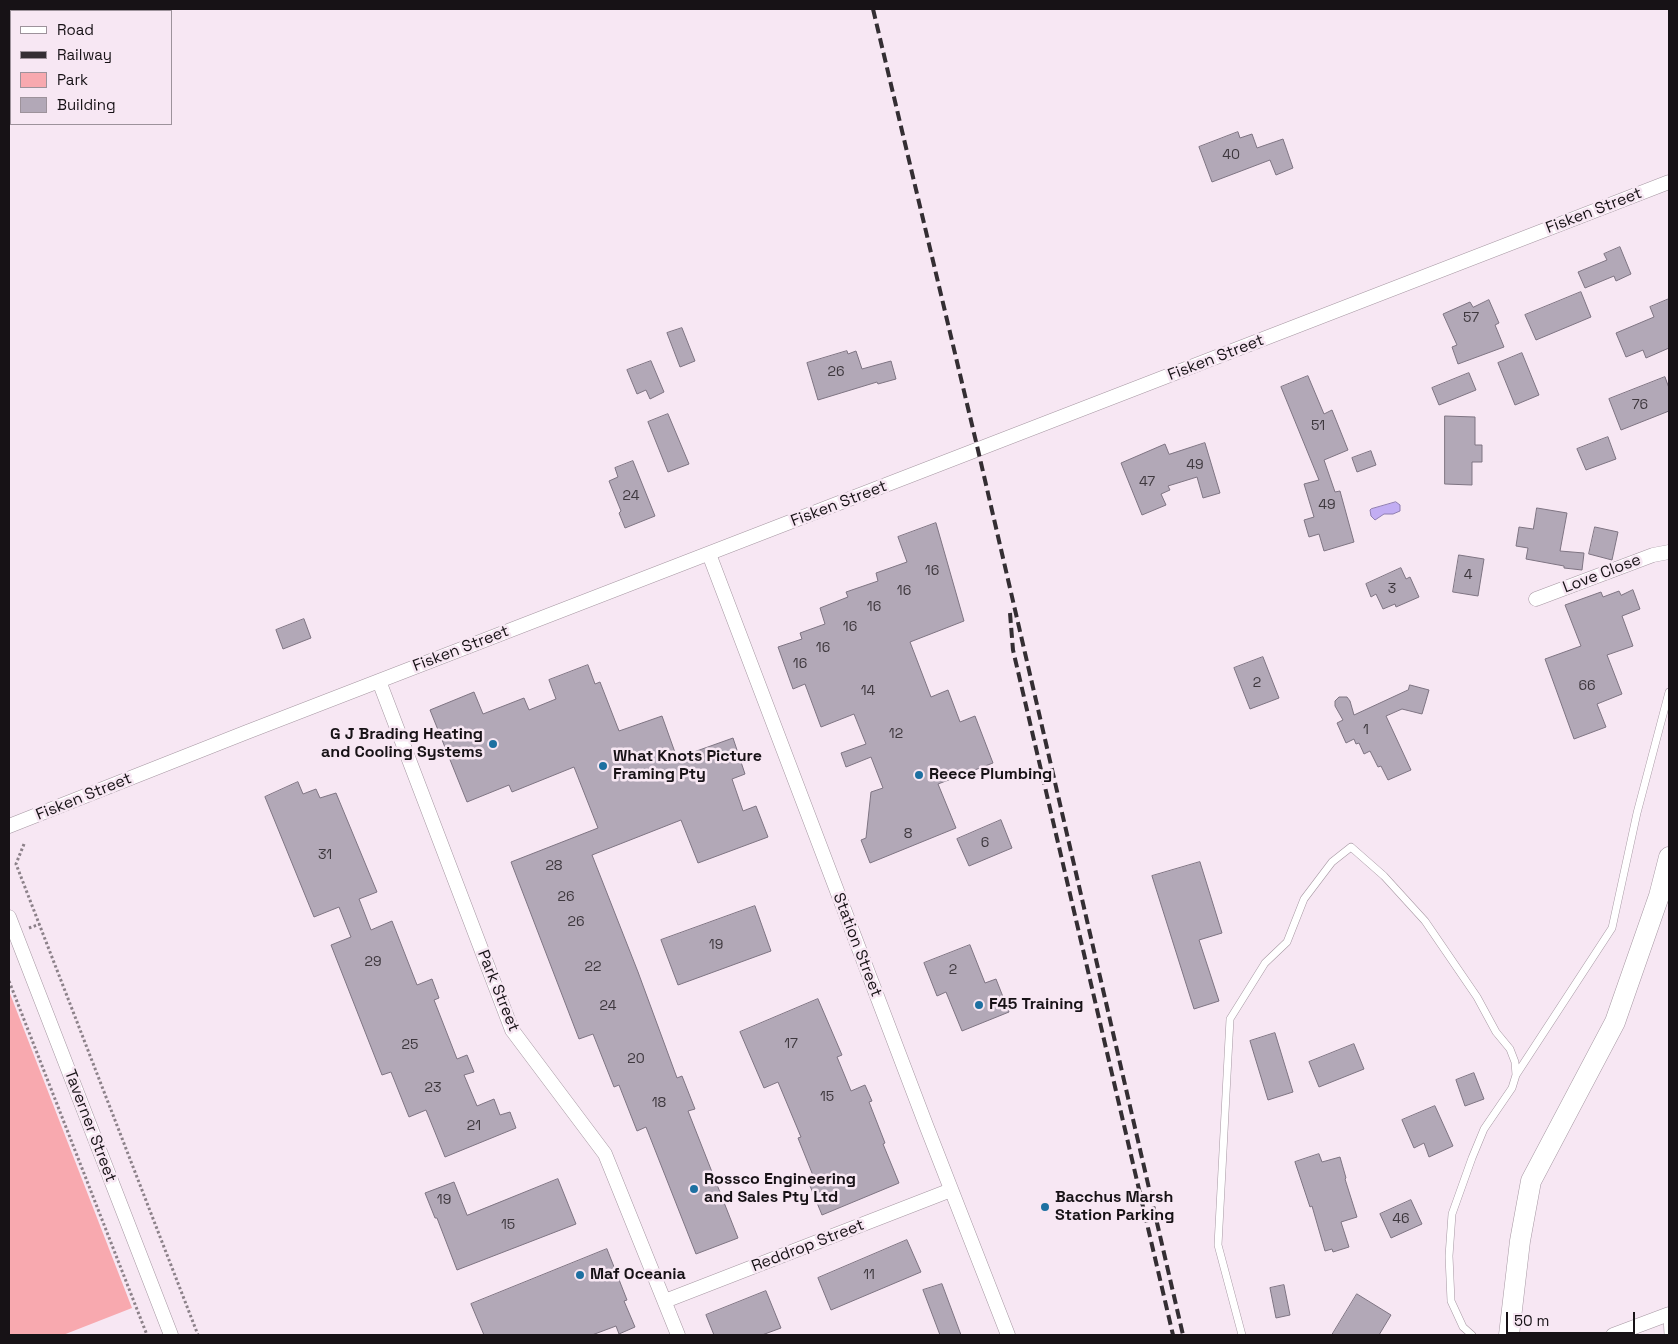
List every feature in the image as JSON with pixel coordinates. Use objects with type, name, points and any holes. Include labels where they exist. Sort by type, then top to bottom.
[{"type":"main road","points":[[1509,1335],[1520,1241],[1531,1181],[1615,1022],[1659,896],[1669,857]]},
{"type":"street","name":"Fisken Street","points":[[9,826],[1669,182]]},
{"type":"street","name":"Love Close","points":[[1536,599],[1653,555],[1669,552]]},
{"type":"street","name":"Station Street","points":[[709,554],[1008,1335]]},
{"type":"street","name":"Park Street","points":[[379,681],[512,1030],[605,1154],[678,1335]]},
{"type":"street","name":"Taverner Street","points":[[9,917],[171,1335]]},
{"type":"street","name":"Reddrop Street","points":[[665,1301],[951,1190]]},
{"type":"street","points":[[1613,1335],[1668,1314]]},
{"type":"lane","points":[[1472,1335],[1463,1327],[1451,1301],[1449,1256],[1452,1214],[1484,1129],[1512,1088],[1516,1075],[1612,928],[1638,813],[1669,692]]},
{"type":"lane","points":[[1242,1335],[1218,1245],[1230,1019],[1265,963],[1287,942],[1304,899],[1332,862],[1351,847],[1384,876],[1425,921],[1477,997],[1496,1032],[1510,1050],[1515,1062],[1516,1075]]},
{"type":"lane","points":[[1668,1314],[1668,1335]]},
{"type":"lane","points":[[1458,1335],[1463,1327]]},
{"type":"path","points":[[24,844],[16,864],[198,1335]]},
{"type":"path","points":[[9,981],[147,1335]]},
{"type":"green space","points":[[9,991],[132,1308],[63,1335],[9,1335]]},
{"type":"shaded area","points":[[1396,502],[1400,505],[1400,511],[1393,514],[1384,514],[1375,520],[1371,516],[1371,509]]},
{"type":"building","points":[[1238,132],[1240,138],[1252,134],[1257,148],[1283,139],[1293,168],[1276,175],[1270,160],[1212,182],[1199,147]]},
{"type":"building","points":[[1620,247],[1631,274],[1616,281],[1614,276],[1585,288],[1578,272],[1607,260],[1604,254]]},
{"type":"building","points":[[1581,292],[1591,317],[1536,340],[1525,315]]},
{"type":"building","points":[[1669,299],[1669,348],[1646,358],[1643,350],[1626,357],[1616,333],[1654,317],[1650,307]]},
{"type":"building","points":[[1489,300],[1499,323],[1495,325],[1504,347],[1458,364],[1452,347],[1457,345],[1443,314],[1470,302],[1473,307]]},
{"type":"building","points":[[682,328],[695,361],[680,367],[667,333]]},
{"type":"building","points":[[847,351],[848,354],[856,351],[862,369],[891,361],[896,379],[878,384],[877,382],[818,400],[807,363]]},
{"type":"building","points":[[1522,353],[1539,395],[1515,405],[1498,363]]},
{"type":"building","points":[[651,361],[664,392],[650,399],[646,390],[637,394],[627,370]]},
{"type":"building","points":[[1469,373],[1476,390],[1439,405],[1432,388]]},
{"type":"building","points":[[1308,376],[1324,414],[1332,410],[1348,450],[1324,460],[1335,492],[1340,491],[1354,542],[1324,551],[1319,534],[1309,537],[1304,520],[1314,517],[1304,484],[1319,480],[1281,387]]},
{"type":"building","points":[[1665,377],[1669,388],[1669,411],[1621,430],[1609,399]]},
{"type":"building","points":[[668,414],[689,464],[668,472],[648,422]]},
{"type":"building","points":[[1445,416],[1475,417],[1475,445],[1482,445],[1482,462],[1472,462],[1472,485],[1445,484]]},
{"type":"building","points":[[1608,437],[1616,459],[1586,470],[1577,449]]},
{"type":"building","points":[[1205,443],[1220,493],[1203,498],[1197,477],[1168,486],[1170,490],[1161,494],[1166,505],[1142,515],[1121,463],[1165,444],[1169,454]]},
{"type":"building","points":[[1371,451],[1376,465],[1357,472],[1352,458]]},
{"type":"building","points":[[633,461],[655,516],[625,528],[619,513],[621,511],[609,481],[618,477],[615,468]]},
{"type":"building","points":[[1537,508],[1567,513],[1560,551],[1584,553],[1582,570],[1564,568],[1564,566],[1526,559],[1528,548],[1516,546],[1519,527],[1533,529]]},
{"type":"building","points":[[936,523],[964,621],[910,642],[931,697],[948,690],[960,722],[975,716],[993,763],[938,784],[956,828],[870,863],[861,840],[866,838],[871,792],[883,788],[871,757],[846,767],[841,753],[866,744],[854,714],[821,727],[805,684],[793,689],[778,647],[802,639],[800,633],[825,624],[820,608],[848,597],[846,592],[878,581],[876,573],[907,562],[898,537]]},
{"type":"building","points":[[1595,527],[1618,532],[1612,560],[1589,554]]},
{"type":"building","points":[[1459,555],[1484,559],[1478,596],[1453,592]]},
{"type":"building","points":[[1401,568],[1406,579],[1410,577],[1419,597],[1396,607],[1395,604],[1383,609],[1376,594],[1371,597],[1366,584]]},
{"type":"building","points":[[1633,590],[1640,609],[1622,616],[1633,646],[1607,655],[1622,694],[1597,704],[1606,727],[1574,739],[1545,659],[1581,646],[1565,605],[1601,592],[1603,597],[1619,591],[1621,595]]},
{"type":"building","points":[[304,619],[311,638],[283,649],[276,630]]},
{"type":"building","points":[[1263,657],[1279,698],[1250,709],[1234,668]]},
{"type":"building","points":[[588,665],[595,684],[600,682],[619,731],[662,716],[677,758],[733,738],[745,774],[732,779],[743,811],[756,806],[768,837],[698,863],[681,820],[592,855],[677,1078],[682,1076],[695,1109],[688,1111],[738,1238],[696,1254],[646,1127],[637,1131],[619,1085],[614,1087],[593,1034],[579,1039],[511,862],[598,828],[574,767],[512,792],[509,785],[467,802],[430,710],[474,692],[483,714],[524,698],[529,710],[556,699],[549,680]]},
{"type":"building","points":[[1410,685],[1429,690],[1422,714],[1402,709],[1386,716],[1411,770],[1388,780],[1381,766],[1378,767],[1370,751],[1364,754],[1359,743],[1356,744],[1354,739],[1346,743],[1337,723],[1343,720],[1335,706],[1335,701],[1339,697],[1347,697],[1354,715],[1408,690]]},
{"type":"building","points":[[298,782],[303,794],[316,789],[320,798],[336,793],[377,892],[359,899],[371,930],[392,921],[417,985],[432,979],[439,998],[434,1000],[457,1059],[467,1055],[474,1072],[464,1075],[477,1106],[494,1099],[500,1115],[510,1112],[516,1128],[445,1157],[426,1110],[409,1117],[391,1072],[382,1075],[331,945],[351,937],[339,907],[314,917],[265,797]]},
{"type":"building","points":[[1001,820],[1012,848],[969,866],[957,839]]},
{"type":"building","points":[[1200,862],[1222,933],[1199,940],[1219,1001],[1194,1009],[1152,876]]},
{"type":"building","points":[[755,906],[771,951],[678,985],[661,940]]},
{"type":"building","points":[[970,945],[985,983],[996,979],[1009,1012],[962,1031],[946,992],[937,996],[924,963]]},
{"type":"building","points":[[818,999],[842,1055],[837,1057],[851,1091],[865,1085],[872,1101],[869,1102],[885,1143],[883,1144],[899,1183],[822,1215],[808,1181],[814,1178],[798,1138],[801,1137],[778,1082],[764,1088],[740,1032]]},
{"type":"building","points":[[1275,1033],[1293,1092],[1268,1100],[1250,1041]]},
{"type":"building","points":[[1354,1044],[1364,1069],[1319,1087],[1309,1062]]},
{"type":"building","points":[[1474,1073],[1484,1099],[1465,1106],[1456,1080]]},
{"type":"building","points":[[1435,1106],[1453,1146],[1429,1157],[1424,1143],[1414,1148],[1402,1120]]},
{"type":"building","points":[[1319,1154],[1322,1162],[1340,1157],[1357,1217],[1341,1222],[1349,1247],[1333,1252],[1332,1249],[1325,1251],[1312,1206],[1310,1207],[1295,1162]]},
{"type":"building","points":[[558,1179],[576,1224],[457,1270],[425,1193],[454,1182],[467,1215]]},
{"type":"building","points":[[1411,1200],[1422,1224],[1391,1238],[1380,1214]]},
{"type":"building","points":[[907,1240],[921,1272],[831,1310],[818,1278]]},
{"type":"building","name":"Maf Oceania","points":[[607,1249],[627,1300],[624,1301],[635,1327],[619,1334],[616,1326],[592,1335],[484,1335],[471,1304]]},
{"type":"building","points":[[942,1284],[961,1335],[940,1335],[923,1290]]},
{"type":"building","points":[[1284,1285],[1290,1315],[1276,1318],[1270,1288]]},
{"type":"building","points":[[766,1291],[781,1328],[762,1335],[714,1335],[706,1315]]},
{"type":"building","points":[[1357,1294],[1391,1315],[1379,1335],[1332,1335]]},
{"type":"railway","points":[[873,9],[978,450],[1183,1335]]},
{"type":"railway","points":[[1010,613],[1013,650],[1173,1335]]},
{"type":"place","name":"G J Brading Heating and Cooling Systems","points":[[493,744]]},
{"type":"place","name":"What Knots Picture Framing Pty","points":[[603,766]]},
{"type":"place","name":"Reece Plumbing","points":[[919,775]]},
{"type":"place","name":"F45 Training","points":[[979,1005]]},
{"type":"place","name":"Rossco Engineering and Sales Pty Ltd","points":[[694,1189]]},
{"type":"place","name":"Bacchus Marsh Station Parking","points":[[1045,1207]]},
{"type":"place","name":"Maf Oceania","points":[[580,1275]]}]
